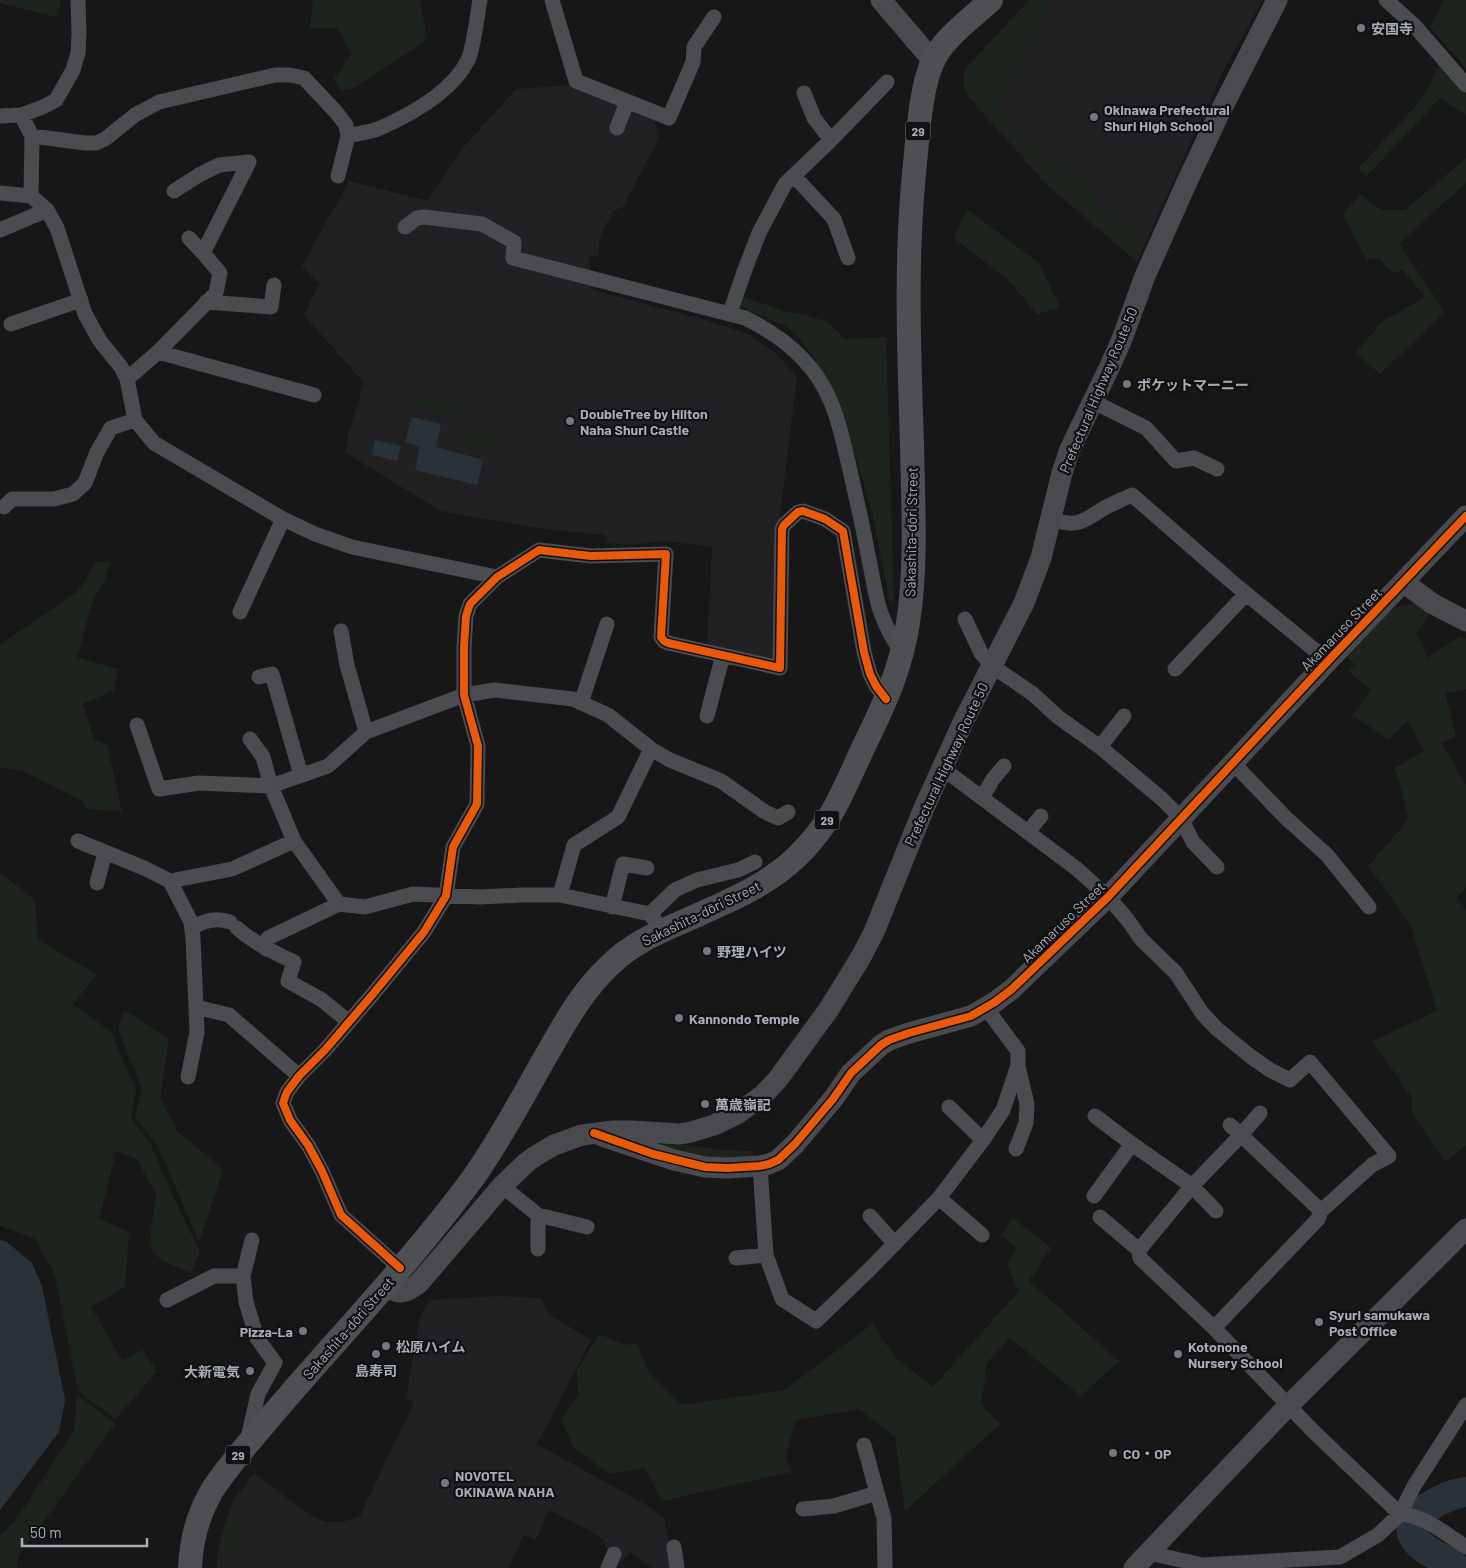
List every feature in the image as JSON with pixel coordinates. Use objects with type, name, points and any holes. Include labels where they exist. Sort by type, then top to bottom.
[{"type":"main road","points":[[881,0],[933,60]]},
{"type":"main road","name":"29","points":[[933,60],[950,38],[991,0]]},
{"type":"main road","name":"Prefectural Highway Route 50","points":[[392,1276],[392,1290],[400,1292],[409,1290],[419,1283],[502,1186],[527,1162],[554,1144],[572,1137],[594,1133],[632,1130],[669,1134],[691,1132],[714,1125],[737,1114],[763,1095],[796,1055],[829,1009],[874,932],[942,768],[1034,580],[1066,461],[1122,339],[1145,276],[1186,184],[1277,0]]},
{"type":"main road","name":"Sakashita-dōri Street","points":[[190,1568],[195,1531],[208,1496],[221,1477],[454,1201],[487,1157],[566,1021],[588,988],[617,958],[638,944],[656,922],[745,894],[780,872],[810,844],[833,811],[886,699],[902,654],[909,617],[914,534],[909,349],[910,230],[920,118],[926,82],[933,60]]},
{"type":"main road","name":"Akamaruso Street","points":[[594,1133],[631,1147],[694,1165],[727,1168],[760,1166],[775,1162],[791,1148],[833,1098],[851,1073],[880,1045],[899,1036],[972,1016],[1012,988],[1108,897],[1466,516]]},
{"type":"main road","points":[[1404,582],[1433,604],[1466,621]]},
{"type":"main road","points":[[1134,1568],[1289,1405],[1466,1229]]},
{"type":"street","points":[[0,116],[21,115],[44,107],[56,100],[73,70],[78,53],[78,0]]},
{"type":"street","points":[[348,136],[376,129],[416,109],[445,90],[461,72],[469,58],[480,0]]},
{"type":"street","points":[[1386,0],[1413,24],[1466,85]]},
{"type":"street","points":[[557,4],[576,81],[669,118],[693,62],[694,48],[714,17]]},
{"type":"street","points":[[32,136],[96,143],[105,139],[135,115],[159,102],[274,75],[290,75],[304,78],[346,125],[348,136],[338,176]]},
{"type":"street","points":[[730,313],[759,233],[785,184],[887,82]]},
{"type":"street","points":[[804,93],[814,118],[830,140]]},
{"type":"street","points":[[617,128],[626,102]]},
{"type":"street","points":[[21,115],[32,136],[32,196]]},
{"type":"street","points":[[174,191],[198,175],[219,165],[249,162],[203,253]]},
{"type":"street","points":[[794,176],[834,219],[848,258]]},
{"type":"street","points":[[0,193],[32,196],[47,210],[57,228],[85,314],[100,341],[121,367],[127,380],[135,420],[154,443],[283,518],[315,534],[352,547],[497,577]]},
{"type":"street","points":[[0,230],[47,210]]},
{"type":"street","points":[[405,226],[417,218],[424,217],[482,224],[514,242],[513,258],[730,313],[745,318],[781,338],[809,365],[830,400],[845,448],[879,607],[890,636],[902,654]]},
{"type":"street","points":[[127,380],[158,352],[216,293],[220,273],[189,238]]},
{"type":"street","points":[[206,302],[271,307],[274,285]]},
{"type":"street","points":[[11,324],[81,300]]},
{"type":"street","points":[[158,352],[314,395]]},
{"type":"street","points":[[1094,402],[1146,428],[1176,461],[1194,458],[1217,469]]},
{"type":"street","points":[[4,507],[12,499],[54,498],[73,494],[85,483],[97,452],[111,428],[135,420]]},
{"type":"street","points":[[1051,519],[1073,523],[1081,522],[1132,495],[1246,594],[1328,661]]},
{"type":"street","points":[[392,1276],[341,1215],[322,1171],[308,1145],[290,1120],[283,1103],[287,1092],[299,1076],[349,1022],[424,932],[446,896],[453,847],[477,804],[478,746],[464,695],[466,616],[470,604],[497,577],[540,550],[591,556],[666,554],[661,637],[664,641],[780,668],[782,529],[798,512],[802,511],[825,519],[843,531],[866,659],[876,686],[886,699]]},
{"type":"street","points":[[240,612],[283,518]]},
{"type":"street","points":[[1175,669],[1246,594]]},
{"type":"street","points":[[965,619],[981,653],[992,666],[1033,694],[1058,717],[1126,768],[1181,818],[1193,842],[1217,867]]},
{"type":"street","points":[[581,703],[608,624]]},
{"type":"street","points":[[341,631],[347,665],[366,732]]},
{"type":"street","points":[[707,716],[723,655]]},
{"type":"street","points":[[259,676],[272,674],[301,775]]},
{"type":"street","points":[[137,725],[159,789],[199,783],[271,786],[328,766],[366,732],[464,695],[495,690],[573,700],[608,715],[651,749],[670,760],[721,781],[765,812],[778,818],[788,812]]},
{"type":"street","points":[[1100,747],[1124,716]]},
{"type":"street","points":[[250,739],[263,757],[271,786],[294,841],[339,904]]},
{"type":"street","points":[[560,896],[574,845],[618,817],[651,749]]},
{"type":"street","points":[[1233,763],[1286,818],[1327,855],[1369,907]]},
{"type":"street","points":[[982,798],[993,779],[1004,766]]},
{"type":"street","points":[[942,768],[1077,869],[1108,897],[1127,918],[1141,939],[1176,973],[1202,1013],[1250,1056],[1270,1070],[1290,1080],[1310,1062],[1389,1156],[1372,1165],[1321,1211],[1318,1220],[1214,1328]]},
{"type":"street","points":[[1028,832],[1041,816]]},
{"type":"street","points":[[78,841],[144,868],[170,881],[191,922],[194,938],[197,1032],[188,1077]]},
{"type":"street","points":[[170,881],[232,869],[294,841]]},
{"type":"street","points":[[96,883],[105,853]]},
{"type":"street","points":[[266,949],[268,938],[339,904],[365,907],[413,894],[480,897],[560,896],[612,907],[656,922],[675,890],[698,880],[738,870],[754,862]]},
{"type":"street","points":[[612,907],[623,864],[647,868]]},
{"type":"street","points":[[192,928],[202,922],[220,919],[234,925],[248,938],[294,962],[288,981],[322,1000],[349,1022]]},
{"type":"street","points":[[196,1008],[229,1015],[299,1076]]},
{"type":"street","points":[[986,1008],[1018,1051],[1018,1065],[1027,1104],[1026,1123],[1016,1149]]},
{"type":"street","points":[[760,1166],[766,1255],[782,1299],[816,1321],[939,1198],[1003,1110],[1018,1065]]},
{"type":"street","points":[[949,1107],[982,1140]]},
{"type":"street","points":[[1139,1250],[1236,1130],[1260,1113]]},
{"type":"street","points":[[1095,1116],[1192,1186],[1216,1211]]},
{"type":"street","points":[[1236,1130],[1321,1211]]},
{"type":"street","points":[[1094,1196],[1132,1144]]},
{"type":"street","points":[[502,1186],[538,1215],[587,1227]]},
{"type":"street","points":[[939,1198],[982,1235]]},
{"type":"street","points":[[538,1215],[538,1249]]},
{"type":"street","points":[[870,1216],[895,1244]]},
{"type":"street","points":[[1100,1217],[1139,1250],[1140,1258],[1214,1328],[1313,1431],[1406,1515],[1429,1524],[1465,1545]]},
{"type":"street","points":[[247,1444],[258,1394],[275,1363],[257,1338],[246,1302],[243,1276],[252,1240]]},
{"type":"street","points":[[736,1258],[766,1255]]},
{"type":"street","points":[[167,1300],[214,1276],[243,1276]]},
{"type":"street","points":[[1149,1553],[1203,1565],[1340,1557],[1378,1535],[1406,1515],[1414,1486],[1466,1405]]},
{"type":"street","points":[[864,1445],[884,1518],[885,1568]]},
{"type":"street","points":[[803,1509],[834,1506],[877,1493]]},
{"type":"street","points":[[674,1547],[677,1568]]},
{"type":"shaded area","points":[[0,0],[61,0],[57,17],[0,3]]},
{"type":"shaded area","points":[[313,0],[420,0],[427,40],[354,88],[340,91],[334,79],[351,54],[337,28],[310,28]]},
{"type":"shaded area","name":"Okinawa Prefectural Shuri High School","points":[[1029,0],[1263,0],[1224,69],[1137,262],[1047,185],[964,92],[964,70]]},
{"type":"shaded area","points":[[1030,0],[1053,0],[996,106],[1013,116],[1005,131],[1049,154],[1046,160],[1098,187],[1093,195],[1097,198],[1092,207],[1147,236],[1135,257],[1048,183],[965,92],[966,71]]},
{"type":"shaded area","points":[[1443,0],[1466,0],[1466,69],[1430,27]]},
{"type":"shaded area","points":[[1440,64],[1466,93],[1466,115],[1440,98],[1367,176],[1358,169],[1421,100]]},
{"type":"shaded area","points":[[588,84],[654,119],[658,139],[623,207],[613,211],[600,236],[598,257],[589,256],[593,290],[709,321],[746,333],[777,354],[797,377],[779,522],[778,657],[772,659],[707,645],[712,547],[664,541],[632,545],[605,543],[605,535],[543,529],[441,511],[346,453],[349,431],[364,383],[304,315],[319,284],[302,266],[349,181],[428,201],[461,150],[516,89]]},
{"type":"shaded area","points":[[1466,158],[1466,183],[1399,243],[1445,312],[1380,374],[1355,353],[1383,321],[1425,297],[1403,270],[1393,273],[1379,258],[1367,260],[1343,214],[1360,194],[1381,210],[1405,210]]},
{"type":"shaded area","points":[[967,209],[1039,263],[1060,308],[1037,314],[1007,279],[954,238]]},
{"type":"shaded area","points":[[745,297],[783,311],[828,322],[845,339],[886,337],[894,599],[890,604],[872,511],[842,411],[813,356],[794,332],[742,306],[740,303]]},
{"type":"shaded area","points":[[407,390],[461,404],[459,418],[404,404]]},
{"type":"shaded area","points":[[412,417],[441,424],[436,447],[483,460],[477,485],[415,470],[420,447],[405,442]]},
{"type":"shaded area","points":[[461,425],[498,435],[493,454],[456,444]]},
{"type":"shaded area","points":[[375,440],[401,446],[397,461],[372,455]]},
{"type":"shaded area","points":[[97,561],[110,563],[104,581],[93,600],[77,657],[118,669],[114,690],[83,704],[94,740],[107,745],[122,811],[86,809],[81,800],[23,771],[0,768],[0,645],[78,591]]},
{"type":"shaded area","points":[[1417,602],[1432,610],[1417,632],[1427,658],[1460,636],[1466,639],[1466,689],[1445,693],[1456,736],[1441,743],[1466,785],[1466,887],[1457,897],[1466,910],[1466,1145],[1446,1162],[1412,1114],[1412,1098],[1373,1041],[1437,1011],[1411,925],[1368,866],[1409,819],[1395,768],[1431,747],[1424,750],[1408,720],[1389,740],[1352,715],[1371,690],[1348,671],[1355,664],[1346,657],[1390,609]]},
{"type":"shaded area","points":[[0,873],[35,900],[38,940],[97,974],[73,1004],[111,1032],[136,1090],[131,1118],[151,1145],[200,1252],[191,1273],[161,1260],[149,1247],[156,1193],[137,1159],[116,1151],[99,1219],[129,1232],[125,1287],[91,1307],[122,1360],[143,1350],[157,1371],[116,1419],[78,1391],[55,1275],[35,1238],[0,1226]]},
{"type":"shaded area","points":[[124,1010],[169,1039],[160,1098],[177,1131],[223,1169],[199,1242],[158,1146],[135,1117],[142,1088],[118,1029]]},
{"type":"shaded area","points":[[663,1142],[720,1150],[752,1151],[755,1157],[730,1159],[697,1156],[662,1148]]},
{"type":"shaded area","points":[[1013,1218],[1051,1248],[1029,1281],[1119,1361],[1081,1396],[1010,1338],[987,1363],[981,1404],[1000,1424],[905,1511],[895,1437],[859,1409],[796,1420],[786,1456],[791,1472],[662,1501],[644,1468],[609,1474],[574,1447],[561,1420],[578,1396],[577,1370],[599,1334],[625,1345],[637,1343],[648,1371],[682,1405],[784,1390],[872,1324],[895,1357],[933,1387],[1019,1291],[1007,1265],[1016,1247],[1001,1235]]},
{"type":"shaded area","points":[[0,1240],[7,1242],[32,1263],[42,1286],[65,1400],[59,1432],[0,1510]]},
{"type":"shaded area","points":[[500,1296],[541,1298],[549,1314],[591,1340],[537,1444],[648,1506],[664,1518],[675,1568],[652,1568],[630,1552],[622,1562],[609,1555],[603,1539],[549,1510],[536,1540],[523,1535],[509,1568],[217,1568],[217,1557],[222,1532],[233,1501],[254,1473],[313,1517],[325,1522],[343,1522],[360,1516],[414,1402],[406,1397],[420,1317],[429,1300]]},
{"type":"shaded area","points":[[77,1394],[115,1424],[19,1555],[17,1568],[0,1568],[0,1537],[18,1517],[74,1431]]},
{"type":"shaded area","points":[[229,1512],[249,1518],[241,1541],[233,1556],[229,1561],[219,1560],[223,1531]]},
{"type":"waterway","points":[[1456,1568],[1419,1544],[1412,1531],[1413,1523],[1419,1515],[1437,1502],[1458,1493],[1466,1492]]},
{"type":"cycle path","points":[[400,1268],[341,1215],[322,1171],[308,1145],[290,1120],[283,1103],[287,1092],[299,1076],[325,1050],[424,932],[446,896],[453,847],[477,804],[478,746],[464,695],[466,616],[470,604],[497,577],[539,550],[591,556],[666,554],[661,637],[664,641],[780,668],[782,529],[798,512],[803,511],[825,519],[843,531],[864,652],[870,674],[886,699]]},
{"type":"cycle path","points":[[594,1133],[653,1154],[705,1167],[760,1166],[778,1160],[795,1144],[833,1099],[851,1073],[881,1045],[909,1033],[971,1016],[995,1002],[1012,989],[1108,897],[1466,516]]},
{"type":"place","name":"安国寺","points":[[1361,28]]},
{"type":"place","name":"Okinawa Prefectural Shuri High School","points":[[1094,117]]},
{"type":"place","name":"ポケットマーニー","points":[[1127,384]]},
{"type":"place","name":"DoubleTree by Hilton Naha Shuri Castle","points":[[570,421]]},
{"type":"place","name":"野理ハイツ","points":[[707,951]]},
{"type":"place","name":"Kannondo Temple","points":[[679,1018]]},
{"type":"place","name":"萬歳嶺記","points":[[705,1104]]},
{"type":"place","name":"Syuri samukawa Post Office","points":[[1319,1322]]},
{"type":"place","name":"Pizza-La","points":[[303,1331]]},
{"type":"place","name":"松原ハイム","points":[[386,1346]]},
{"type":"place","name":"島寿司","points":[[376,1354]]},
{"type":"place","name":"Kotonone Nursery School","points":[[1178,1354]]},
{"type":"place","name":"大新電気","points":[[250,1371]]},
{"type":"place","name":"CO・OP","points":[[1113,1453]]},
{"type":"place","name":"NOVOTEL OKINAWA NAHA","points":[[445,1483]]}]
